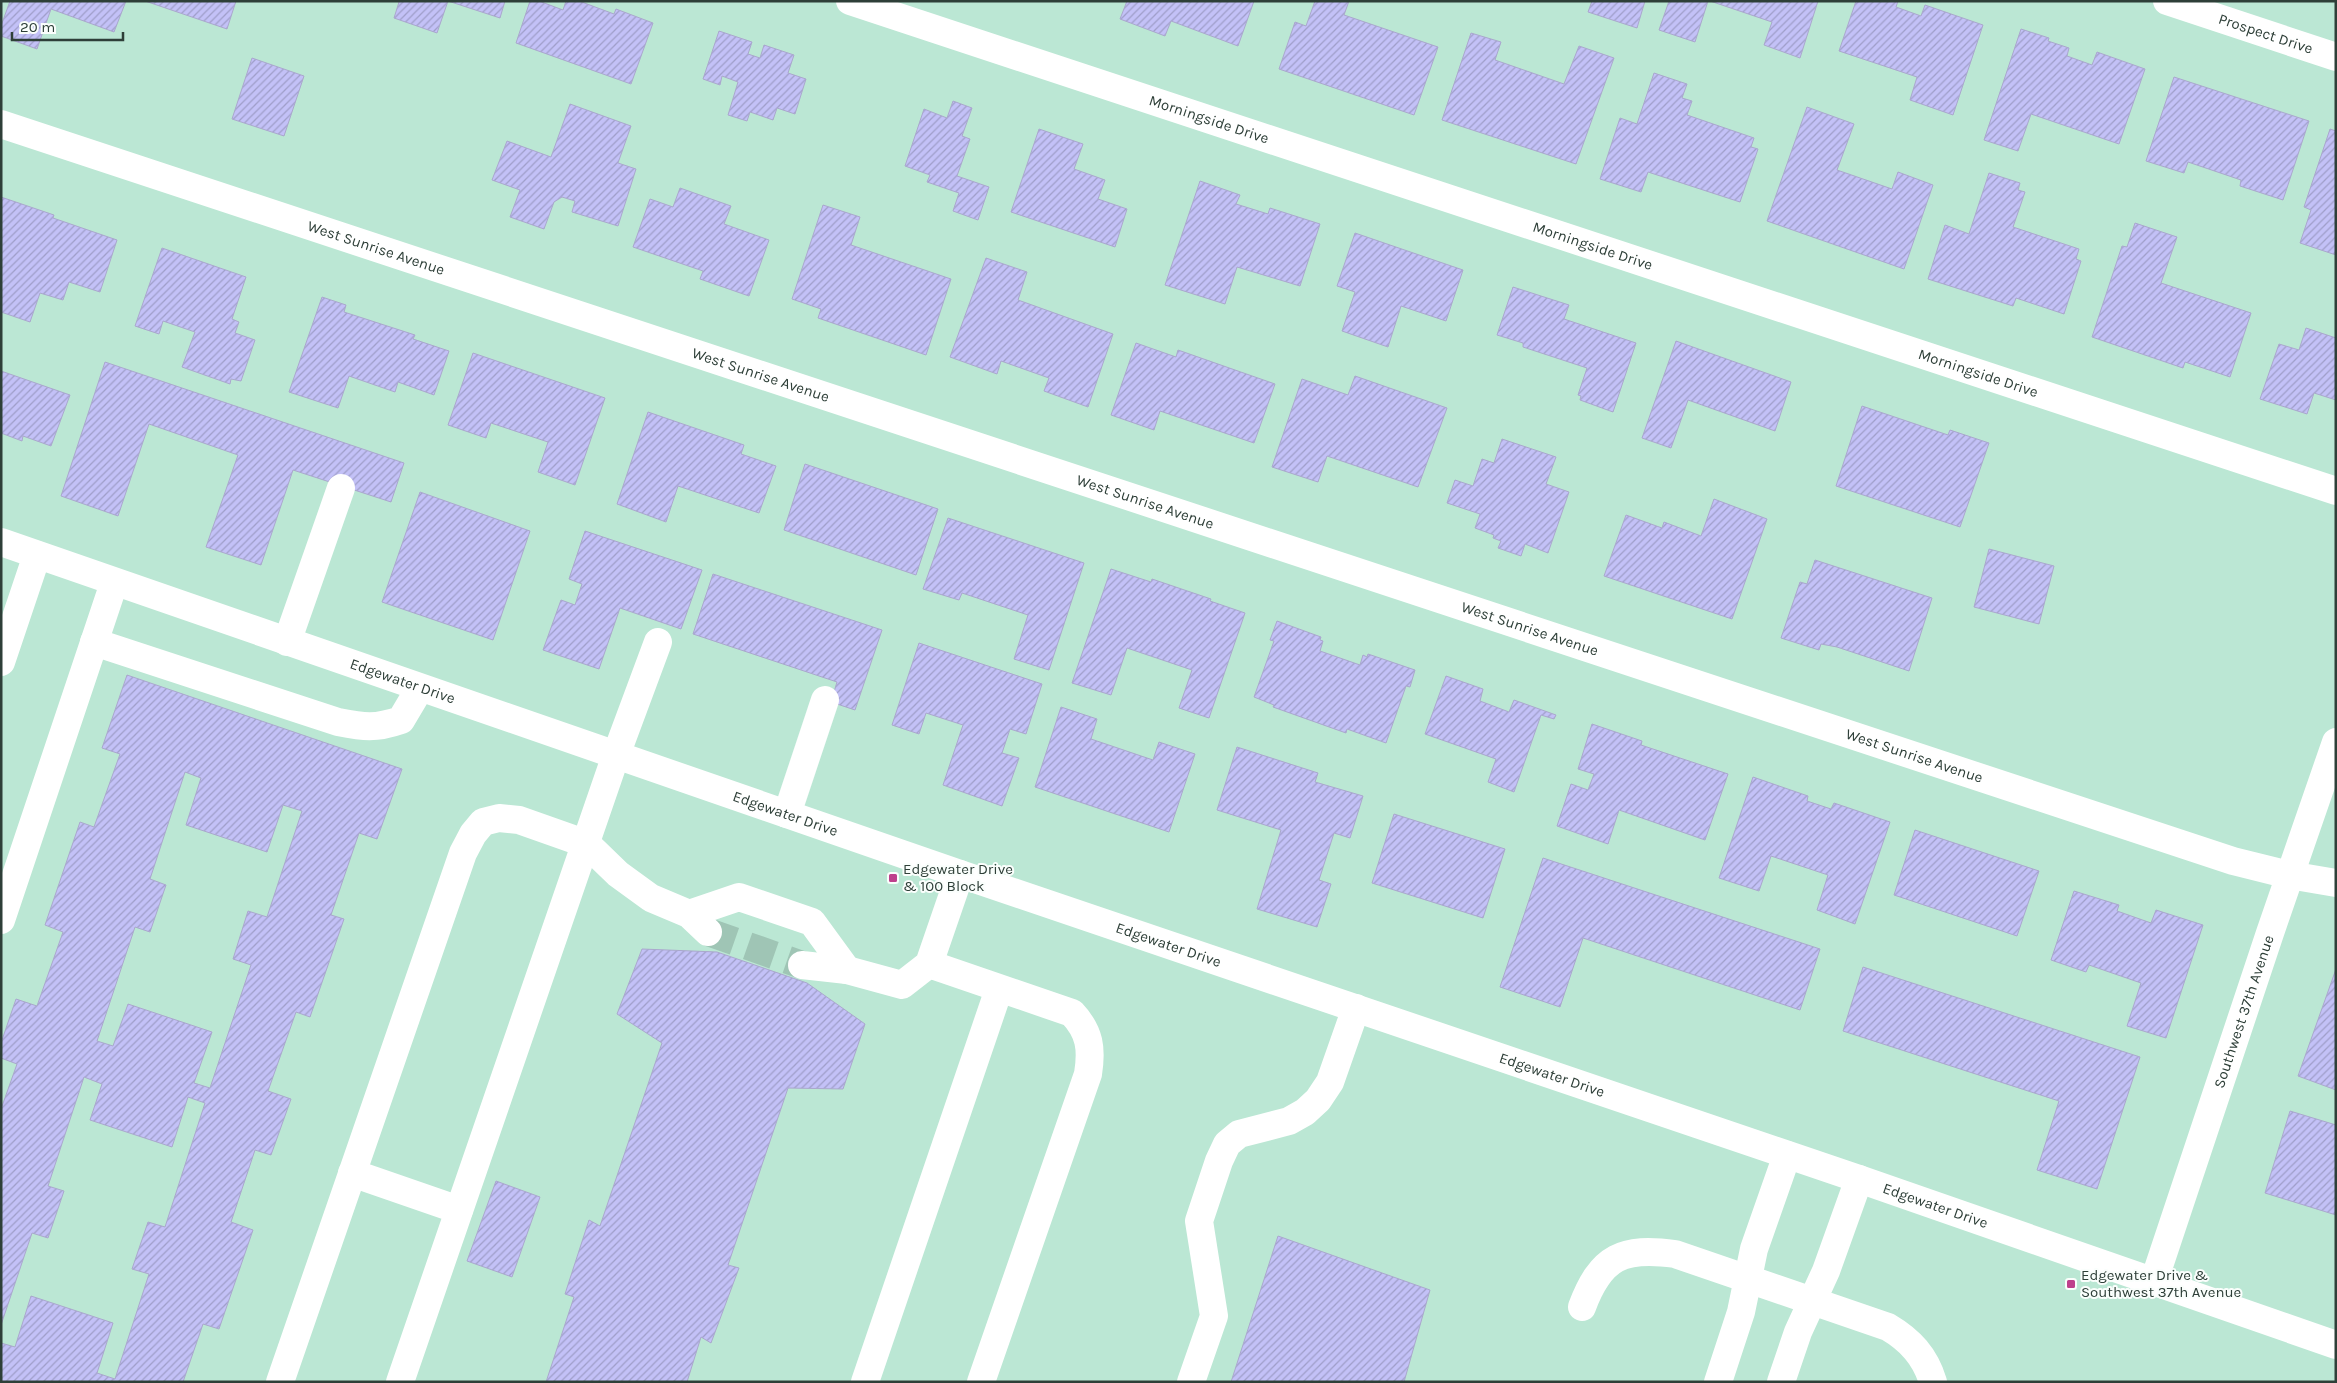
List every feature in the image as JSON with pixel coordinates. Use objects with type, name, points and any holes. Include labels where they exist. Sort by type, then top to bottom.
[{"type":"street","name":"Morningside Drive","points":[[850,1],[2336,491]]},
{"type":"street","name":"Prospect Drive","points":[[2167,1],[2336,57]]},
{"type":"street","name":"West Sunrise Avenue","points":[[1,124],[2233,861],[2290,875],[2336,883]]},
{"type":"street","points":[[287,642],[341,488]]},
{"type":"street","name":"Edgewater Drive","points":[[1,542],[114,583],[960,874],[1859,1179],[2336,1345]]},
{"type":"street","points":[[1,662],[37,555]]},
{"type":"street","points":[[1,920],[114,583]]},
{"type":"street","points":[[94,642],[338,722],[359,726],[379,728],[401,720],[420,688]]},
{"type":"street","points":[[400,1382],[587,844],[616,755],[658,642]]},
{"type":"street","points":[[787,814],[825,700]]},
{"type":"street","name":"Southwest 37th Avenue","points":[[2154,1282],[2336,742]]},
{"type":"street","points":[[280,1382],[462,853],[473,834],[483,822],[499,818],[519,820],[587,844],[618,874],[652,898],[689,914],[708,932]]},
{"type":"street","points":[[802,965],[847,970],[902,985],[929,964],[960,874]]},
{"type":"street","points":[[689,914],[739,897],[812,922],[847,970]]},
{"type":"street","points":[[929,964],[1072,1013],[1085,1027],[1091,1056],[1088,1074],[981,1382]]},
{"type":"street","points":[[865,1382],[999,989]]},
{"type":"street","points":[[1191,1382],[1214,1316],[1198,1221],[1219,1161],[1227,1144],[1239,1134],[1289,1121],[1305,1112],[1318,1100],[1330,1082],[1356,1008]]},
{"type":"street","points":[[1718,1382],[1741,1312],[1754,1249],[1787,1155]]},
{"type":"street","points":[[352,1173],[459,1210]]},
{"type":"street","points":[[1781,1382],[1798,1332],[1826,1271],[1859,1179]]},
{"type":"street","points":[[1582,1307],[1596,1275],[1608,1263],[1620,1256],[1636,1252],[1654,1251],[1675,1254],[1869,1319],[1905,1336],[1928,1367],[1932,1382]]},
{"type":"building","points":[[10,1],[126,1],[114,32],[51,9],[37,49],[1,36],[1,26]]},
{"type":"building","points":[[145,1],[236,1],[227,29]]},
{"type":"building","points":[[397,1],[448,1],[437,33],[394,18],[399,2]]},
{"type":"building","points":[[448,1],[505,1],[500,18]]},
{"type":"building","points":[[530,1],[539,1],[563,10],[566,1],[579,1],[614,14],[616,9],[653,23],[631,84],[516,43]]},
{"type":"building","points":[[1127,1],[1254,1],[1238,46],[1171,21],[1165,36],[1120,19]]},
{"type":"building","points":[[1315,1],[1349,1],[1344,15],[1438,47],[1414,115],[1279,69],[1295,22],[1306,26]]},
{"type":"building","points":[[1592,1],[1645,1],[1637,28],[1588,12]]},
{"type":"building","points":[[1669,1],[1708,1],[1695,42],[1659,30]]},
{"type":"building","points":[[1710,1],[1818,1],[1800,58],[1764,45],[1772,22]]},
{"type":"building","points":[[1856,1],[1898,1],[1896,7],[1921,16],[1925,5],[1983,25],[1953,115],[1910,100],[1917,77],[1839,51]]},
{"type":"building","points":[[2021,29],[2049,38],[2048,41],[2069,48],[2067,56],[2092,65],[2097,52],[2145,69],[2119,144],[2031,114],[2018,151],[1984,140]]},
{"type":"building","points":[[719,31],[752,42],[748,54],[760,58],[764,45],[794,55],[788,73],[806,79],[795,114],[777,108],[773,120],[750,112],[747,121],[728,115],[738,82],[722,76],[720,85],[703,79]]},
{"type":"building","points":[[1471,33],[1501,42],[1495,60],[1564,84],[1579,46],[1614,58],[1576,164],[1442,120]]},
{"type":"building","points":[[252,58],[304,76],[284,136],[232,119]]},
{"type":"building","points":[[1654,73],[1687,84],[1682,98],[1692,101],[1687,115],[1754,138],[1751,147],[1758,149],[1740,202],[1648,172],[1641,192],[1600,179],[1620,118],[1637,124]]},
{"type":"building","points":[[2174,77],[2309,121],[2283,200],[2240,186],[2241,180],[2188,162],[2184,173],[2146,161]]},
{"type":"building","points":[[953,101],[972,108],[962,136],[970,139],[957,176],[989,187],[978,220],[953,211],[959,193],[927,182],[930,175],[905,166],[924,109],[947,118]]},
{"type":"building","points":[[570,104],[631,126],[618,163],[636,169],[618,226],[572,212],[575,201],[562,197],[554,202],[544,229],[510,217],[520,190],[492,180],[507,141],[551,157]]},
{"type":"building","points":[[1807,107],[1854,124],[1837,170],[1892,189],[1898,172],[1933,185],[1904,269],[1767,221]]},
{"type":"building","points":[[1039,129],[1083,144],[1074,169],[1105,180],[1098,199],[1127,209],[1115,247],[1011,212]]},
{"type":"building","points":[[2330,129],[2336,131],[2336,255],[2300,243],[2311,210],[2304,207]]},
{"type":"building","points":[[1989,173],[2020,183],[2018,190],[2025,192],[2013,227],[2079,249],[2076,259],[2081,261],[2064,314],[2016,298],[2013,306],[1928,279],[1945,225],[1969,234]]},
{"type":"building","points":[[1200,181],[1240,195],[1236,204],[1268,214],[1270,208],[1320,224],[1300,286],[1237,267],[1225,304],[1165,285]]},
{"type":"building","points":[[680,188],[731,206],[724,224],[769,240],[749,296],[700,279],[703,271],[633,247],[650,199],[673,207]]},
{"type":"building","points":[[1,197],[54,215],[53,218],[117,240],[100,292],[69,282],[63,300],[40,293],[30,322],[1,312]]},
{"type":"building","points":[[823,205],[860,217],[851,245],[951,279],[926,355],[818,318],[821,309],[792,299]]},
{"type":"building","points":[[2135,223],[2177,237],[2161,283],[2251,313],[2230,377],[2185,362],[2183,368],[2092,337],[2122,246],[2127,247]]},
{"type":"building","points":[[1355,233],[1463,270],[1446,321],[1401,306],[1388,347],[1342,331],[1355,292],[1337,286]]},
{"type":"building","points":[[162,248],[246,277],[232,319],[239,322],[235,333],[255,340],[241,381],[231,379],[230,384],[182,367],[195,332],[163,321],[159,334],[135,326]]},
{"type":"building","points":[[986,258],[1027,272],[1018,300],[1113,334],[1088,407],[1044,391],[1049,378],[1001,361],[997,374],[950,357]]},
{"type":"building","points":[[1513,287],[1569,305],[1564,319],[1636,343],[1613,412],[1580,400],[1581,396],[1578,395],[1587,368],[1523,347],[1523,343],[1497,335]]},
{"type":"building","points":[[322,297],[346,305],[344,312],[415,335],[413,339],[449,351],[434,395],[398,382],[395,392],[349,376],[338,408],[289,392]]},
{"type":"building","points":[[2306,328],[2336,338],[2336,400],[2314,393],[2307,414],[2260,399],[2279,344],[2299,350]]},
{"type":"building","points":[[1676,341],[1791,382],[1775,431],[1688,400],[1671,448],[1642,438]]},
{"type":"building","points":[[1136,343],[1176,357],[1178,350],[1275,384],[1254,443],[1160,411],[1154,430],[1111,415]]},
{"type":"building","points":[[473,353],[605,398],[575,485],[538,472],[548,442],[491,423],[486,438],[448,425]]},
{"type":"building","points":[[105,362],[404,463],[391,502],[293,470],[261,565],[206,547],[238,455],[149,424],[118,516],[61,496]]},
{"type":"building","points":[[1,371],[70,395],[51,446],[23,436],[22,441],[1,433]]},
{"type":"building","points":[[1355,376],[1447,408],[1418,487],[1327,456],[1318,482],[1272,467],[1302,379],[1348,395]]},
{"type":"building","points":[[1862,406],[1948,435],[1950,430],[1989,443],[1960,527],[1836,486]]},
{"type":"building","points":[[648,412],[744,445],[741,454],[776,466],[759,513],[678,486],[666,522],[617,504]]},
{"type":"building","points":[[1502,439],[1556,457],[1546,484],[1569,492],[1548,553],[1525,544],[1521,556],[1498,548],[1501,541],[1493,538],[1494,535],[1475,528],[1480,514],[1447,503],[1455,480],[1473,486],[1482,459],[1494,463]]},
{"type":"building","points":[[805,464],[938,509],[916,575],[784,530]]},
{"type":"building","points":[[420,492],[530,531],[493,640],[382,602]]},
{"type":"building","points":[[1714,499],[1767,519],[1732,619],[1604,576],[1626,515],[1662,528],[1664,522],[1701,536]]},
{"type":"building","points":[[948,518],[1084,563],[1049,670],[1014,659],[1028,615],[962,593],[959,600],[923,589]]},
{"type":"building","points":[[585,531],[702,570],[681,629],[620,608],[599,669],[543,650],[561,600],[575,605],[582,584],[569,579]]},
{"type":"building","points":[[1989,549],[2054,566],[2039,624],[1974,607]]},
{"type":"building","points":[[1815,560],[1932,598],[1909,671],[1837,647],[1821,644],[1819,650],[1781,638],[1800,582],[1807,584]]},
{"type":"building","points":[[1111,569],[1151,582],[1152,579],[1245,613],[1209,718],[1179,708],[1192,670],[1127,648],[1111,695],[1072,683]]},
{"type":"building","points":[[713,574],[882,630],[855,710],[831,702],[837,682],[693,634]]},
{"type":"building","points":[[1277,621],[1321,637],[1320,640],[1323,641],[1320,651],[1360,665],[1363,655],[1367,657],[1368,654],[1415,670],[1410,687],[1406,686],[1386,743],[1347,729],[1346,733],[1273,707],[1274,705],[1254,697],[1274,641],[1270,640]]},
{"type":"building","points":[[919,643],[1042,684],[1026,734],[1010,729],[1002,753],[1019,758],[1002,806],[943,785],[963,725],[926,713],[919,734],[892,725]]},
{"type":"building","points":[[127,675],[402,769],[377,839],[359,833],[331,915],[344,919],[310,1017],[296,1012],[268,1091],[291,1099],[271,1155],[255,1150],[231,1222],[253,1230],[219,1329],[203,1324],[183,1382],[1,1382],[1,1343],[15,1347],[31,1296],[113,1323],[97,1373],[115,1379],[149,1274],[132,1269],[148,1222],[165,1227],[205,1103],[188,1097],[172,1147],[90,1120],[102,1084],[84,1077],[48,1186],[64,1191],[48,1238],[32,1233],[1,1325],[1,1109],[17,1064],[1,1058],[1,1043],[16,999],[37,1006],[63,932],[45,925],[80,822],[94,827],[120,754],[102,748]],"holes":[[[185,772],[201,778],[186,825],[267,852],[283,805],[302,811],[267,917],[248,911],[233,959],[251,965],[210,1088],[194,1083],[212,1032],[128,1004],[113,1046],[97,1041],[135,927],[150,932],[166,885],[150,879]]]},
{"type":"building","points":[[1446,676],[1483,689],[1480,701],[1509,712],[1514,700],[1556,715],[1554,719],[1541,715],[1514,792],[1488,782],[1496,759],[1425,734]]},
{"type":"building","points":[[1061,707],[1097,719],[1091,739],[1153,760],[1159,742],[1195,754],[1169,832],[1035,787]]},
{"type":"building","points":[[1592,724],[1642,741],[1641,745],[1728,774],[1705,840],[1619,810],[1608,844],[1557,826],[1571,784],[1588,790],[1594,774],[1578,769]]},
{"type":"building","points":[[1237,747],[1318,773],[1315,782],[1363,796],[1350,838],[1334,833],[1319,880],[1331,884],[1317,927],[1257,909],[1281,830],[1217,810]]},
{"type":"building","points":[[1753,777],[1808,796],[1807,801],[1831,809],[1834,803],[1890,822],[1855,924],[1817,910],[1828,875],[1771,856],[1759,891],[1719,878]]},
{"type":"building","points":[[1394,814],[1505,849],[1483,918],[1372,883]]},
{"type":"building","points":[[1915,830],[2039,871],[2017,936],[1894,895]]},
{"type":"building","points":[[1543,858],[1820,949],[1800,1010],[1583,938],[1560,1007],[1500,987]]},
{"type":"building","points":[[2074,891],[2119,905],[2117,911],[2151,923],[2156,910],[2203,925],[2166,1038],[2127,1026],[2141,983],[2089,965],[2086,972],[2051,960]]},
{"type":"building","points":[[642,949],[717,952],[807,983],[865,1024],[843,1089],[788,1088],[728,1265],[739,1268],[711,1343],[701,1337],[687,1382],[546,1382],[574,1297],[565,1294],[589,1220],[600,1226],[662,1043],[617,1014]]},
{"type":"building","points":[[1863,967],[2140,1057],[2097,1189],[2037,1170],[2059,1101],[1843,1031]]},
{"type":"building","points":[[2336,969],[2336,1090],[2298,1076]]},
{"type":"building","points":[[2290,1111],[2336,1125],[2336,1215],[2265,1193]]},
{"type":"building","points":[[496,1181],[540,1197],[512,1277],[467,1261]]},
{"type":"building","points":[[1278,1236],[1430,1290],[1404,1382],[1231,1382]]},
{"type":"tunnel","points":[[708,932],[802,965]]},
{"type":"place","name":"Edgewater Drive & 100 Block","points":[[893,878]]},
{"type":"place","name":"Edgewater Drive & Southwest 37th Avenue","points":[[2071,1284]]}]
